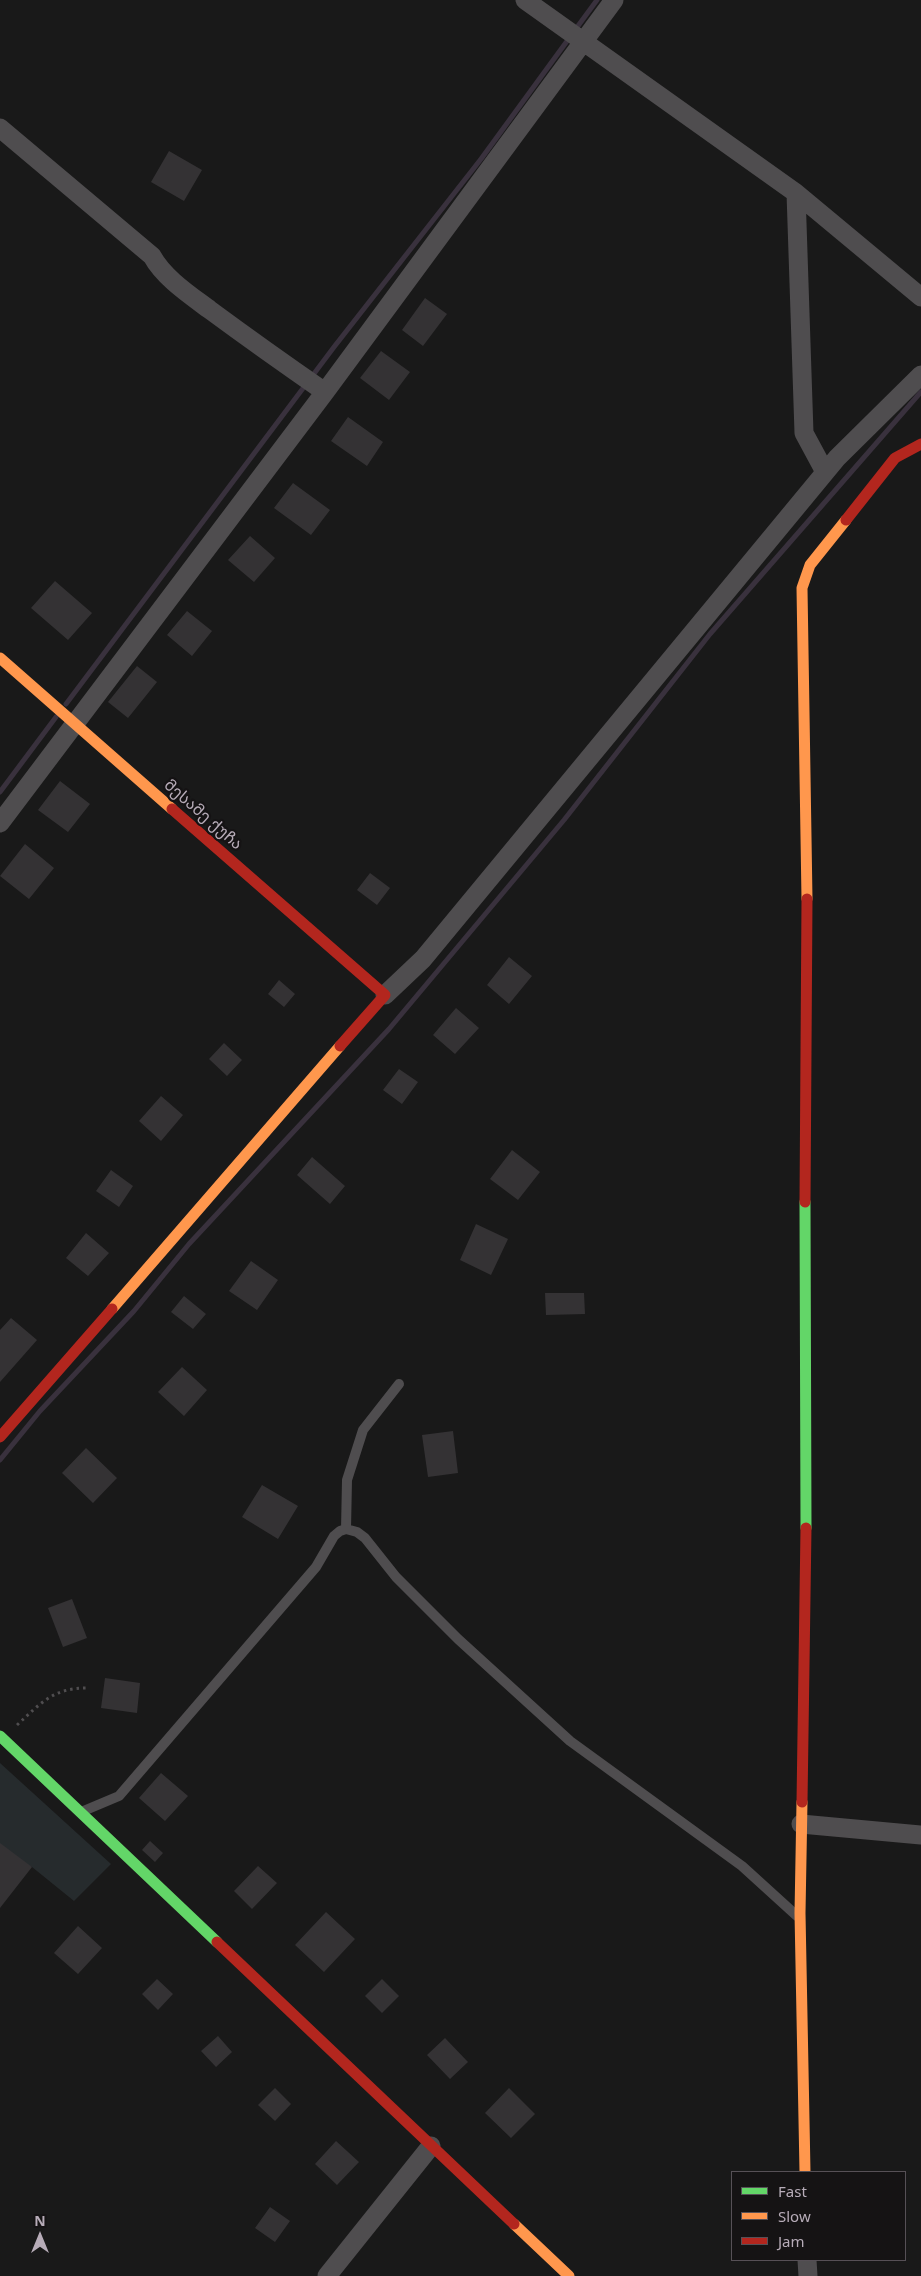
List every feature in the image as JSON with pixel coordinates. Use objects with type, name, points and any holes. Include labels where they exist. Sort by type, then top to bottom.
[{"type":"street","points":[[525,0],[796,193],[921,297]]},
{"type":"street","points":[[0,823],[325,392],[614,0]]},
{"type":"street","points":[[0,128],[152,256],[156,263],[189,294],[258,346],[325,392]]},
{"type":"street","points":[[796,193],[804,433],[825,472]]},
{"type":"street","points":[[3,1430],[385,995],[423,959],[825,472],[921,375]]},
{"type":"street","points":[[805,2171],[800,1918],[807,1453],[804,1151],[807,855],[802,588],[810,565],[895,458],[921,444]]},
{"type":"street","name":"მესამე ქუჩა","points":[[0,658],[385,995]]},
{"type":"street","points":[[1,1738],[569,2276]]},
{"type":"street","points":[[801,1824],[921,1835]]},
{"type":"street","points":[[327,2276],[431,2146]]},
{"type":"street","points":[[807,2261],[808,2276]]},
{"type":"lane","points":[[346,1529],[347,1480],[363,1430],[399,1384]]},
{"type":"lane","points":[[80,1812],[119,1796],[316,1567],[334,1536],[346,1529],[357,1532],[365,1538],[396,1577],[451,1632],[570,1741],[742,1866],[800,1918]]},
{"type":"path","points":[[1,1738],[55,1694],[66,1689],[87,1688]]},
{"type":"shaded area","points":[[0,1763],[111,1864],[74,1901],[32,1867],[0,1853]]},
{"type":"building","points":[[169,151],[202,170],[184,201],[151,182]]},
{"type":"building","points":[[425,298],[447,314],[423,346],[402,330]]},
{"type":"building","points":[[381,351],[410,372],[389,400],[360,378]]},
{"type":"building","points":[[348,417],[383,442],[367,466],[331,441]]},
{"type":"building","points":[[293,483],[330,510],[311,535],[274,508]]},
{"type":"building","points":[[250,536],[275,558],[254,582],[228,560]]},
{"type":"building","points":[[55,581],[92,613],[68,640],[31,608]]},
{"type":"building","points":[[187,611],[212,631],[192,656],[167,635]]},
{"type":"building","points":[[137,666],[157,682],[128,718],[108,702]]},
{"type":"building","points":[[60,781],[90,804],[68,832],[38,810]]},
{"type":"building","points":[[25,844],[54,868],[29,899],[0,876]]},
{"type":"building","points":[[370,873],[390,888],[377,905],[357,890]]},
{"type":"building","points":[[509,957],[532,976],[509,1004],[487,985]]},
{"type":"building","points":[[279,980],[295,994],[284,1007],[268,994]]},
{"type":"building","points":[[456,1008],[479,1028],[455,1054],[433,1035]]},
{"type":"building","points":[[224,1043],[242,1060],[227,1076],[209,1059]]},
{"type":"building","points":[[399,1069],[418,1082],[402,1104],[383,1090]]},
{"type":"building","points":[[161,1096],[183,1115],[161,1141],[139,1121]]},
{"type":"building","points":[[512,1150],[540,1172],[518,1200],[490,1179]]},
{"type":"building","points":[[312,1157],[345,1186],[330,1204],[297,1175]]},
{"type":"building","points":[[111,1170],[133,1186],[119,1207],[96,1191]]},
{"type":"building","points":[[476,1224],[508,1239],[491,1275],[460,1260]]},
{"type":"building","points":[[86,1233],[109,1253],[88,1276],[66,1258]]},
{"type":"building","points":[[251,1261],[278,1280],[257,1310],[229,1291]]},
{"type":"building","points":[[545,1293],[584,1293],[585,1314],[546,1315]]},
{"type":"building","points":[[184,1296],[206,1314],[193,1329],[171,1312]]},
{"type":"building","points":[[11,1318],[37,1340],[0,1382],[0,1330]]},
{"type":"building","points":[[182,1367],[207,1390],[184,1416],[158,1392]]},
{"type":"building","points":[[453,1431],[458,1473],[428,1477],[422,1435]]},
{"type":"building","points":[[86,1448],[117,1478],[93,1503],[62,1473]]},
{"type":"building","points":[[262,1485],[298,1506],[278,1539],[242,1517]]},
{"type":"building","points":[[72,1599],[87,1638],[63,1647],[48,1608]]},
{"type":"building","points":[[105,1678],[140,1683],[137,1713],[101,1708]]},
{"type":"building","points":[[161,1773],[188,1796],[165,1821],[139,1798]]},
{"type":"building","points":[[150,1841],[163,1853],[155,1862],[142,1850]]},
{"type":"building","points":[[0,1843],[32,1867],[0,1908]]},
{"type":"building","points":[[258,1866],[277,1883],[252,1909],[234,1891]]},
{"type":"building","points":[[326,1912],[355,1939],[324,1972],[295,1945]]},
{"type":"building","points":[[78,1926],[102,1948],[78,1974],[54,1953]]},
{"type":"building","points":[[157,1979],[173,1994],[158,2010],[142,1994]]},
{"type":"building","points":[[382,1979],[399,1996],[382,2013],[365,1996]]},
{"type":"building","points":[[218,2036],[232,2052],[216,2067],[201,2051]]},
{"type":"building","points":[[445,2038],[468,2062],[450,2079],[427,2055]]},
{"type":"building","points":[[275,2088],[291,2104],[275,2121],[258,2105]]},
{"type":"building","points":[[509,2088],[535,2114],[511,2138],[485,2113]]},
{"type":"building","points":[[336,2141],[359,2162],[337,2185],[315,2164]]},
{"type":"building","points":[[270,2207],[290,2221],[275,2242],[255,2228]]},
{"type":"waterway","points":[[575,30],[597,0]]},
{"type":"waterway","points":[[66,704],[334,347],[481,159],[570,37]]},
{"type":"waterway","points":[[0,1460],[40,1411],[134,1311],[189,1244],[389,1029],[564,820],[710,634],[921,392]]},
{"type":"waterway","points":[[0,792],[56,717]]},
{"type":"traffic: fast","points":[[805,1202],[806,1528]]},
{"type":"traffic: fast","points":[[0,1736],[217,1942]]},
{"type":"traffic: slow","points":[[807,899],[802,588],[810,565],[846,520]]},
{"type":"traffic: slow","points":[[0,658],[172,809]]},
{"type":"traffic: slow","points":[[112,1309],[340,1046]]},
{"type":"traffic: slow","points":[[802,1802],[800,1913],[805,2171]]},
{"type":"traffic: slow","points":[[514,2224],[569,2276]]},
{"type":"traffic: jam","points":[[846,520],[895,458],[921,444]]},
{"type":"traffic: jam","points":[[172,809],[385,995],[340,1046]]},
{"type":"traffic: jam","points":[[805,1202],[807,899]]},
{"type":"traffic: jam","points":[[0,1437],[112,1309]]},
{"type":"traffic: jam","points":[[802,1802],[806,1528]]},
{"type":"traffic: jam","points":[[217,1942],[514,2224]]}]
